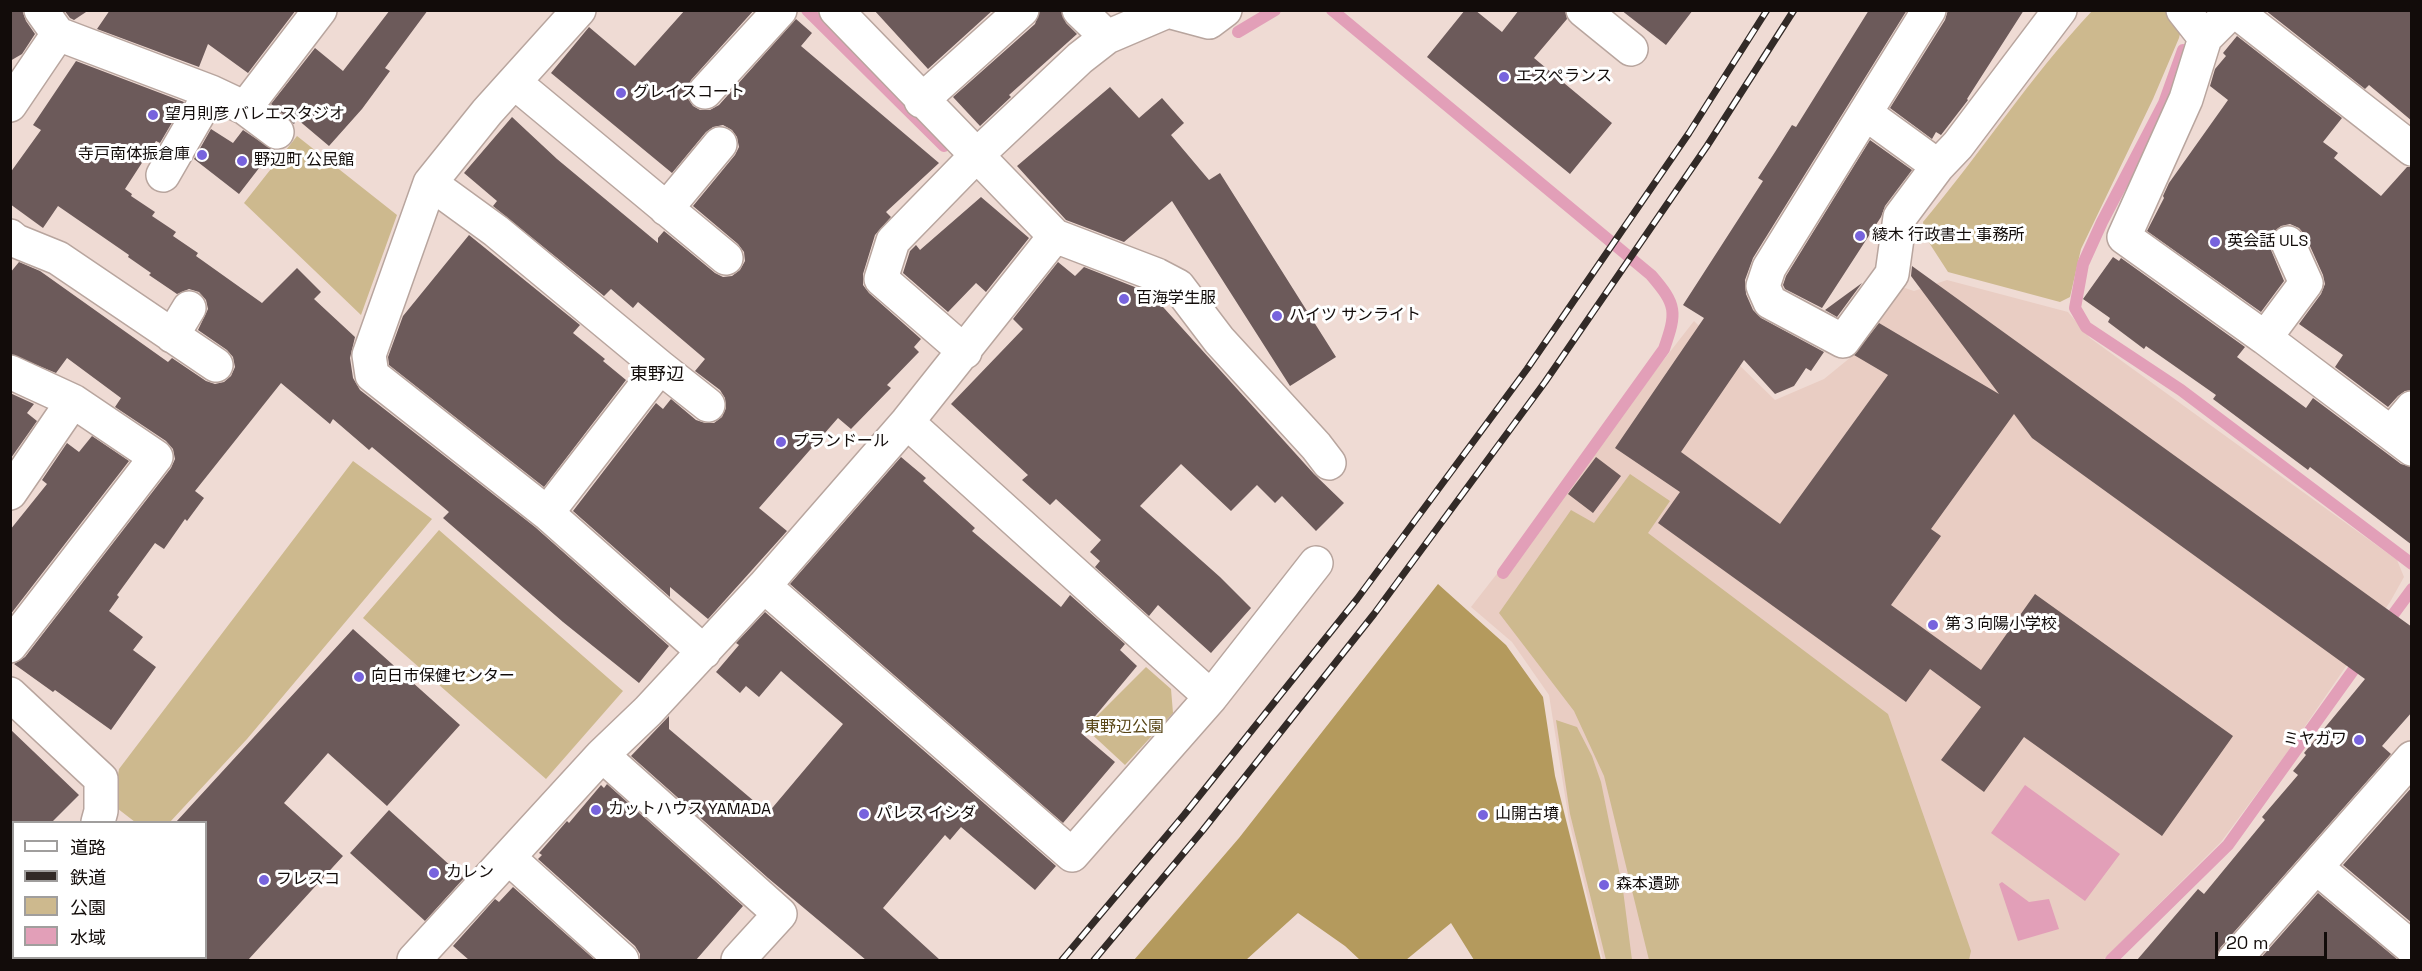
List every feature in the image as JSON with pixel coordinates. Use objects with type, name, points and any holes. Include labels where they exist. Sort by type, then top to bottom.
[{"type":"street","points":[[244,108],[320,10]]},
{"type":"street","points":[[579,10],[487,112],[430,183],[369,354],[372,375],[547,513],[704,652]]},
{"type":"street","points":[[705,92],[780,10]]},
{"type":"street","points":[[836,10],[921,101],[1055,236],[1157,274],[1178,286],[1219,340],[1329,463]]},
{"type":"street","points":[[921,101],[1022,10]]},
{"type":"street","points":[[1079,10],[1107,37]]},
{"type":"street","points":[[965,352],[881,279],[893,241],[976,156],[1080,58],[1107,37],[1168,10],[1209,22],[1225,10]]},
{"type":"street","points":[[1583,10],[1631,49]]},
{"type":"street","points":[[1929,10],[1769,268],[1763,286],[1770,302],[1843,342],[1892,274],[1900,217],[1938,166],[1958,145],[2060,10]]},
{"type":"street","points":[[2184,10],[2205,38]]},
{"type":"street","points":[[2412,149],[2234,10],[2205,38],[2186,99],[2124,237],[2265,338],[2401,441],[2412,408]]},
{"type":"street","points":[[10,105],[50,22],[211,92],[244,108],[277,132]]},
{"type":"street","points":[[514,82],[726,258]]},
{"type":"street","points":[[164,175],[211,92]]},
{"type":"street","points":[[1865,113],[1938,166]]},
{"type":"street","points":[[666,209],[720,144]]},
{"type":"street","points":[[430,183],[496,231],[708,405]]},
{"type":"street","points":[[10,236],[16,241],[58,258],[216,365]]},
{"type":"street","points":[[414,960],[603,755],[704,652],[764,586],[907,422],[965,352],[1055,236]]},
{"type":"street","points":[[2265,338],[2306,283],[2288,243]]},
{"type":"street","points":[[172,336],[189,308]]},
{"type":"street","points":[[547,513],[660,367]]},
{"type":"street","points":[[10,372],[73,401],[156,457],[10,646]]},
{"type":"street","points":[[10,493],[73,401]]},
{"type":"street","points":[[907,422],[1211,697]]},
{"type":"street","points":[[764,586],[1072,855],[1211,697],[1316,563]]},
{"type":"street","points":[[10,694],[101,779],[101,811],[98,821]]},
{"type":"street","points":[[603,755],[780,914],[738,960]]},
{"type":"street","points":[[2234,960],[2412,758]]},
{"type":"street","points":[[509,858],[622,960]]},
{"type":"street","points":[[2316,867],[2412,948]]},
{"type":"shaded area","name":"第３向陽小学校","points":[[1947,280],[2068,312],[2090,338],[2397,560],[2404,577],[2390,602],[2286,754],[2221,842],[2103,960],[1603,960],[1569,821],[1549,695],[1512,642],[1471,607],[1694,321],[1775,400],[1824,379],[1851,357],[1899,286],[1914,291]]},
{"type":"shaded area","points":[[1438,584],[1506,645],[1543,697],[1555,776],[1601,960],[1474,960],[1451,923],[1406,960],[1360,960],[1345,946],[1298,913],[1246,960],[1134,960],[1239,838]]},
{"type":"green space","points":[[2092,11],[2177,11],[2183,21],[2179,38],[2153,99],[2081,249],[2070,297],[2060,302],[1948,272],[1926,238],[1923,222],[2048,62]]},
{"type":"green space","points":[[297,136],[397,215],[361,315],[244,203]]},
{"type":"green space","points":[[353,461],[432,519],[247,739],[171,821],[134,821],[113,805],[119,769]]},
{"type":"green space","points":[[1630,474],[1670,501],[1648,533],[1888,714],[1971,951],[1969,960],[1649,960],[1604,776],[1574,711],[1499,613],[1571,510],[1594,523]]},
{"type":"green space","points":[[439,530],[623,691],[546,779],[363,618]]},
{"type":"green space","name":"東野辺公園","points":[[1146,667],[1171,689],[1173,713],[1125,765],[1085,728]]},
{"type":"green space","points":[[1556,720],[1577,727],[1592,756],[1601,782],[1623,890],[1632,960],[1606,960],[1570,814]]},
{"type":"water","points":[[2025,785],[2120,854],[2085,901],[1991,833]]},
{"type":"water","points":[[2002,882],[2029,902],[2049,899],[2059,929],[2018,941],[1999,884]]},
{"type":"building","points":[[10,10],[22,10],[35,34],[22,54],[10,61]]},
{"type":"building","points":[[64,10],[89,10],[74,20]]},
{"type":"building","points":[[110,10],[296,10],[248,73],[208,44],[199,67],[97,29]]},
{"type":"building","points":[[390,10],[428,10],[385,68],[390,71],[362,109],[329,146],[297,119],[294,124],[271,104],[315,48],[343,71]]},
{"type":"building","points":[[685,10],[754,10],[691,80],[687,89],[687,97],[693,106],[700,110],[710,110],[719,105],[796,19],[812,33],[801,46],[939,163],[886,212],[891,217],[875,235],[863,274],[863,285],[869,293],[921,339],[914,347],[919,352],[887,385],[891,388],[851,429],[838,418],[759,508],[787,531],[708,619],[670,587],[670,597],[573,511],[656,403],[663,409],[671,399],[696,420],[705,423],[714,423],[722,417],[726,408],[725,398],[720,390],[695,371],[705,359],[638,302],[633,308],[611,289],[604,296],[493,206],[497,201],[464,173],[512,117],[557,159],[658,243],[658,238],[664,231],[715,273],[723,277],[732,276],[740,270],[745,261],[744,252],[738,244],[693,206],[735,155],[739,147],[737,137],[732,130],[723,125],[713,127],[706,132],[672,173],[551,73],[589,27],[635,66]]},
{"type":"building","points":[[874,10],[993,10],[928,69]]},
{"type":"building","points":[[1040,10],[1061,10],[1066,23],[1077,34],[1009,95],[1011,97],[980,126],[953,97],[1035,24]]},
{"type":"building","name":"エスぺランス","points":[[1465,10],[1475,10],[1502,32],[1519,10],[1565,10],[1567,19],[1534,58],[1612,123],[1570,174],[1427,57]]},
{"type":"building","points":[[1621,10],[1693,10],[1666,45]]},
{"type":"building","points":[[1869,10],[1907,10],[1753,258],[1745,280],[1746,294],[1753,310],[1761,318],[1824,352],[1811,371],[1806,368],[1794,386],[1775,394],[1744,360],[1681,452],[1780,524],[1888,375],[1854,355],[1879,323],[1999,394],[1911,276],[1912,266],[2412,627],[2412,712],[2382,746],[2391,754],[2220,948],[2216,960],[2137,960],[2198,889],[2204,894],[2265,820],[2262,817],[2298,775],[2293,771],[2306,755],[2304,753],[2365,679],[2032,438],[2014,414],[1931,529],[1941,536],[1891,605],[1981,670],[2035,594],[2233,736],[2162,836],[2024,737],[1984,792],[1941,760],[1981,707],[1930,669],[1906,702],[1658,523],[1680,492],[1615,448],[1704,318],[1683,305],[1763,181],[1758,178],[1792,125],[1796,127]]},
{"type":"building","points":[[1948,10],[2024,10],[1968,100],[1941,135],[1936,132],[1932,139],[1890,108],[1945,20]]},
{"type":"building","points":[[2265,10],[2412,10],[2412,121],[2369,85],[2365,89]]},
{"type":"building","points":[[2237,36],[2342,118],[2323,142],[2338,153],[2334,158],[2381,196],[2407,167],[2412,167],[2412,390],[2405,391],[2388,407],[2335,367],[2343,355],[2299,324],[2321,294],[2325,284],[2305,235],[2299,228],[2290,224],[2281,226],[2273,233],[2269,242],[2284,281],[2261,312],[2147,231],[2169,183],[2228,100],[2210,86],[2215,69],[2226,56],[2223,53]]},
{"type":"building","points":[[76,61],[184,102],[160,143],[156,141],[125,189],[132,194],[131,196],[155,212],[152,216],[176,232],[173,236],[198,253],[196,256],[262,303],[297,268],[321,292],[314,299],[355,337],[350,358],[353,378],[360,390],[535,527],[669,646],[639,683],[563,622],[443,518],[449,512],[372,447],[369,450],[333,419],[330,424],[281,383],[195,491],[204,498],[187,521],[185,519],[164,549],[155,543],[117,595],[119,597],[109,611],[143,637],[133,650],[156,667],[111,730],[14,664],[25,657],[171,468],[175,459],[173,449],[166,441],[115,407],[121,398],[67,358],[56,373],[10,354],[10,273],[19,262],[40,271],[168,362],[172,358],[206,381],[215,384],[224,382],[231,376],[235,367],[233,357],[227,350],[198,330],[208,309],[206,300],[199,292],[189,289],[177,294],[149,275],[151,273],[128,257],[129,255],[58,206],[43,228],[10,204],[10,173],[41,130],[33,125]]},
{"type":"building","points":[[1110,87],[1139,118],[1162,98],[1184,123],[1171,135],[1209,180],[1220,173],[1336,357],[1290,386],[1172,201],[1124,242],[1066,220],[1017,166]]},
{"type":"building","name":"野辺町 公民館","points":[[211,129],[233,143],[243,130],[273,150],[239,194],[194,159]]},
{"type":"building","points":[[1870,140],[1912,170],[1885,206],[1881,217],[1822,308],[1785,289],[1783,285],[1786,276]]},
{"type":"building","points":[[981,197],[1029,238],[986,292],[976,283],[948,312],[903,273],[910,251],[916,245],[920,250]]},
{"type":"building","points":[[469,235],[580,325],[573,333],[626,380],[544,487],[389,365],[388,357],[403,316]]},
{"type":"building","points":[[2113,257],[2119,261],[2121,258],[2245,347],[2237,357],[2306,408],[2313,398],[2401,464],[2412,467],[2412,545],[2310,467],[2308,470],[2213,399],[2216,395],[2146,346],[2144,349],[2108,322],[2110,318],[2083,299]]},
{"type":"building","points":[[1058,262],[1075,276],[1084,267],[1155,295],[1154,297],[1314,474],[1344,503],[1316,531],[1282,496],[1275,503],[1257,485],[1231,511],[1181,464],[1140,506],[1220,577],[1251,608],[1211,653],[1158,605],[1149,616],[1095,567],[1100,561],[1090,552],[1101,540],[1056,499],[1050,505],[1022,480],[1028,475],[951,404],[1023,329],[1013,319]]},
{"type":"building","points":[[1862,283],[1837,317],[1825,310],[1840,299]]},
{"type":"building","points":[[10,393],[34,404],[27,413],[37,421],[11,458]]},
{"type":"building","points":[[92,436],[129,461],[10,615],[10,530],[47,484],[42,480],[67,443],[79,452]]},
{"type":"building","points":[[901,457],[926,478],[923,481],[975,528],[972,531],[1061,607],[1070,595],[1125,644],[1120,650],[1137,666],[1081,733],[1115,762],[1063,823],[790,584]]},
{"type":"building","points":[[1596,457],[1621,476],[1593,513],[1568,494]]},
{"type":"building","points":[[765,612],[1056,866],[1035,890],[961,827],[950,840],[945,835],[883,908],[940,960],[866,960],[768,878],[631,756],[669,716],[669,729],[768,813],[843,724],[781,671],[759,697],[746,686],[740,693],[716,672],[739,645],[736,643]]},
{"type":"building","points":[[353,629],[460,725],[387,806],[328,753],[284,803],[343,856],[248,960],[206,960],[207,821],[177,821]]},
{"type":"building","points":[[10,729],[79,795],[53,821],[10,822]]},
{"type":"building","points":[[607,784],[743,906],[696,960],[640,960],[640,954],[635,946],[538,859],[542,855],[539,853],[567,821],[569,823],[601,785],[604,788]]},
{"type":"building","points":[[2412,787],[2412,923],[2343,865]]},
{"type":"building","points":[[389,810],[464,878],[425,921],[350,853]]},
{"type":"building","points":[[513,887],[595,960],[469,960],[453,946],[495,899],[499,902]]},
{"type":"building","points":[[2318,893],[2398,960],[2259,960]]},
{"type":"waterway","points":[[807,10],[944,146]]},
{"type":"waterway","points":[[1238,32],[1275,10]]},
{"type":"waterway","points":[[1332,10],[1651,275],[1670,302],[1671,326],[1664,349],[1503,573]]},
{"type":"waterway","points":[[2183,50],[2164,103],[2102,222],[2083,264],[2075,308],[2086,327],[2181,390],[2412,564]]},
{"type":"waterway","points":[[2384,627],[2412,589]]},
{"type":"waterway","points":[[2111,960],[2228,845],[2362,658]]},
{"type":"railway","points":[[1062,960],[1184,815],[1357,599],[1527,369],[1689,133],[1767,10]]},
{"type":"railway","points":[[1094,960],[1203,830],[1374,614],[1545,382],[1707,146],[1794,10]]},
{"type":"place","name":"エスぺランス","points":[[1504,77]]},
{"type":"place","name":"グレイスコート","points":[[621,93]]},
{"type":"place","name":"望月則彦 バレエスタジオ","points":[[153,115]]},
{"type":"place","name":"寺戸南体振倉庫","points":[[202,155]]},
{"type":"place","name":"野辺町 公民館","points":[[242,161]]},
{"type":"place","name":"綾木 行政書士 事務所","points":[[1860,236]]},
{"type":"place","name":"英会話 ULS","points":[[2215,242]]},
{"type":"place","name":"百海学生服","points":[[1124,299]]},
{"type":"place","name":"ハイツ サンライト","points":[[1277,316]]},
{"type":"place","name":"プランドール","points":[[781,442]]},
{"type":"place","name":"第３向陽小学校","points":[[1933,625]]},
{"type":"place","name":"向日市保健センター","points":[[359,677]]},
{"type":"place","name":"ミヤガワ","points":[[2359,740]]},
{"type":"place","name":"カットハウス YAMADA","points":[[596,810]]},
{"type":"place","name":"パレス イシダ","points":[[864,814]]},
{"type":"place","name":"山開古墳","points":[[1483,815]]},
{"type":"place","name":"カレン","points":[[434,873]]},
{"type":"place","name":"フレスコ","points":[[264,880]]},
{"type":"place","name":"森本遺跡","points":[[1604,885]]},
{"type":"district","name":"東野辺","points":[[657,375]]}]
